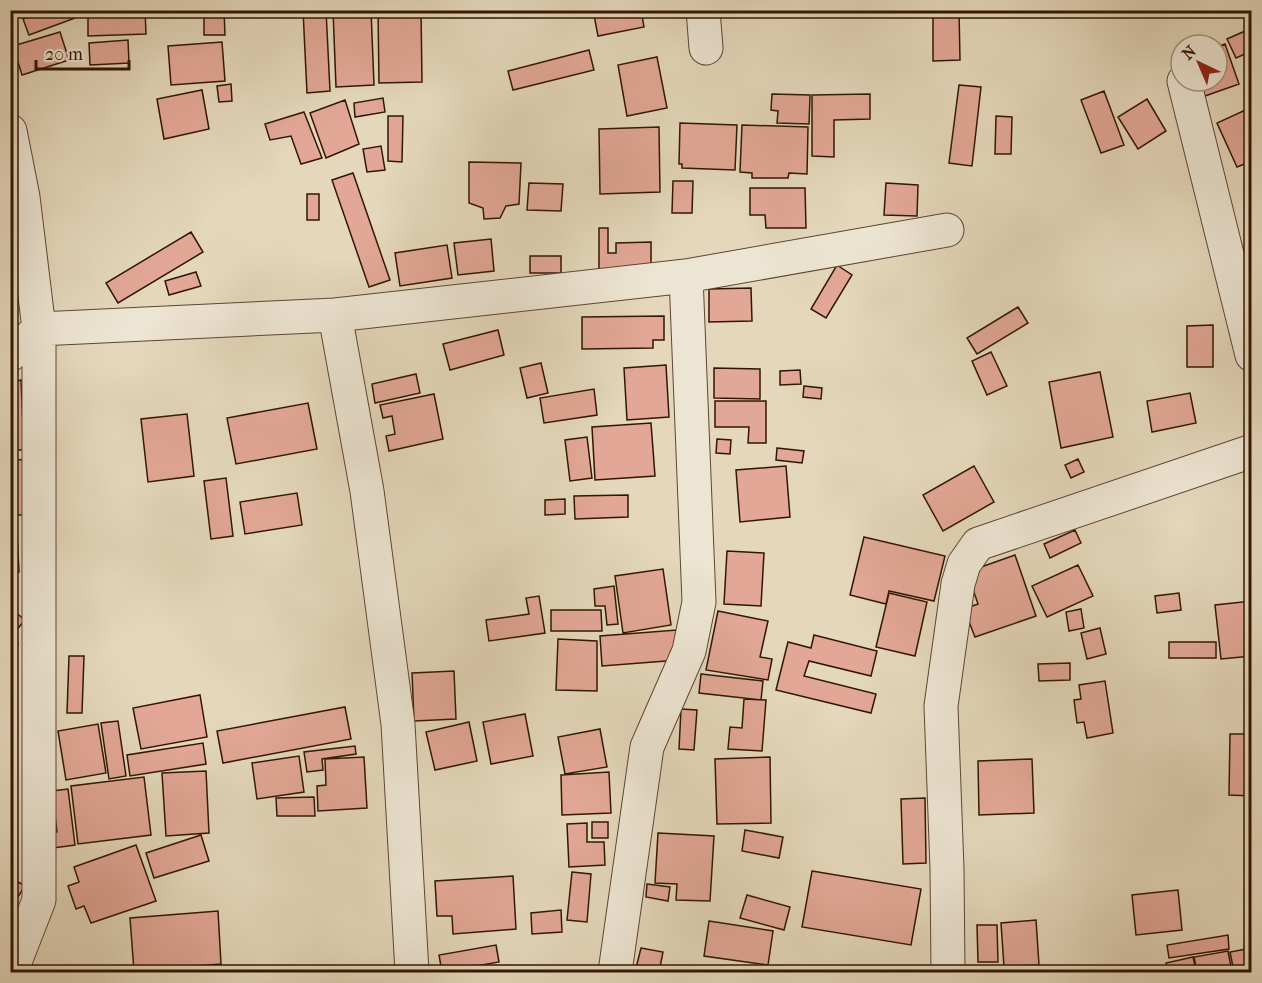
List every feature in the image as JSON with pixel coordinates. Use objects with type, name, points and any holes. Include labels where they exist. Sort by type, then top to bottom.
[{"type":"street","points":[[703,10],[706,48]]},
{"type":"street","points":[[1187,93],[1251,355]]},
{"type":"street","points":[[10,131],[16,199],[39,329],[39,900],[11,972]]},
{"type":"street","points":[[10,355],[39,329],[334,315],[686,276],[947,230]]},
{"type":"street","points":[[615,972],[647,747],[689,651],[699,602],[686,276]]},
{"type":"street","points":[[334,315],[367,491],[398,724],[412,972]]},
{"type":"street","points":[[948,972],[941,706],[958,584],[964,564],[978,544],[1251,451]]},
{"type":"building","points":[[44,10],[72,10],[75,18],[29,35],[23,19]]},
{"type":"building","points":[[88,10],[145,10],[146,34],[88,36]]},
{"type":"building","points":[[204,10],[224,10],[225,35],[204,35]]},
{"type":"building","points":[[303,10],[326,10],[330,91],[307,93]]},
{"type":"building","points":[[333,10],[371,10],[374,85],[336,87]]},
{"type":"building","points":[[378,10],[421,10],[422,82],[379,83]]},
{"type":"building","points":[[593,10],[641,10],[644,27],[598,36]]},
{"type":"building","points":[[933,10],[959,10],[960,60],[933,61]]},
{"type":"building","points":[[1187,10],[1228,10],[1228,17],[1187,17]]},
{"type":"building","points":[[1252,28],[1252,51],[1236,58],[1229,38]]},
{"type":"building","points":[[60,32],[69,60],[22,75],[13,46]]},
{"type":"building","points":[[128,40],[129,63],[90,65],[89,43]]},
{"type":"building","points":[[222,42],[225,81],[171,85],[168,46]]},
{"type":"building","points":[[589,50],[594,70],[513,90],[508,71]]},
{"type":"building","points":[[1229,55],[1239,84],[1229,88]]},
{"type":"building","points":[[657,57],[667,108],[627,116],[618,65]]},
{"type":"building","points":[[231,84],[232,101],[219,102],[217,86]]},
{"type":"building","points":[[959,85],[981,87],[972,166],[949,163]]},
{"type":"building","points":[[202,90],[209,129],[164,139],[157,99]]},
{"type":"building","points":[[1104,91],[1124,145],[1101,153],[1081,100]]},
{"type":"building","points":[[772,94],[810,95],[809,124],[777,123],[778,111],[771,110]]},
{"type":"building","points":[[870,94],[870,119],[834,120],[834,157],[812,156],[812,95]]},
{"type":"building","points":[[383,98],[385,112],[355,117],[354,103]]},
{"type":"building","points":[[1147,99],[1166,131],[1138,149],[1118,117]]},
{"type":"building","points":[[345,100],[359,144],[326,158],[310,113]]},
{"type":"building","points":[[1252,107],[1252,161],[1237,167],[1217,123]]},
{"type":"building","points":[[304,112],[322,158],[301,164],[291,136],[270,140],[265,124]]},
{"type":"building","points":[[388,116],[403,116],[402,162],[388,161]]},
{"type":"building","points":[[996,116],[1012,117],[1011,154],[995,154]]},
{"type":"building","points":[[680,123],[737,125],[735,170],[682,168],[682,164],[679,164]]},
{"type":"building","points":[[742,125],[808,127],[807,174],[789,173],[788,178],[752,178],[752,173],[740,172]]},
{"type":"building","points":[[659,127],[660,192],[600,194],[599,129]]},
{"type":"building","points":[[381,146],[385,170],[367,172],[363,149]]},
{"type":"building","points":[[469,162],[521,163],[519,204],[506,206],[500,218],[484,219],[483,208],[469,203]]},
{"type":"building","points":[[353,173],[390,280],[369,287],[332,180]]},
{"type":"building","points":[[673,181],[693,181],[692,213],[672,213]]},
{"type":"building","points":[[529,183],[563,184],[561,211],[527,210]]},
{"type":"building","points":[[886,183],[918,185],[917,216],[884,215]]},
{"type":"building","points":[[750,188],[805,188],[806,228],[766,228],[765,215],[750,215]]},
{"type":"building","points":[[307,194],[319,194],[319,220],[307,220]]},
{"type":"building","points":[[599,228],[608,228],[608,253],[616,253],[616,243],[651,242],[651,269],[599,269]]},
{"type":"building","points":[[191,232],[203,252],[118,303],[106,283]]},
{"type":"building","points":[[491,239],[494,271],[458,275],[454,243]]},
{"type":"building","points":[[447,245],[452,278],[400,286],[395,253]]},
{"type":"building","points":[[530,256],[561,256],[561,273],[530,273]]},
{"type":"building","points":[[837,265],[852,275],[826,318],[811,309]]},
{"type":"building","points":[[196,272],[201,286],[169,295],[165,281]]},
{"type":"building","points":[[751,288],[752,321],[709,322],[709,289]]},
{"type":"building","points":[[1018,307],[1028,323],[977,354],[967,338]]},
{"type":"building","points":[[664,316],[664,340],[653,340],[653,348],[582,349],[582,317]]},
{"type":"building","points":[[1213,325],[1213,367],[1187,367],[1187,326]]},
{"type":"building","points":[[498,330],[504,355],[450,370],[443,344]]},
{"type":"building","points":[[991,352],[1007,386],[987,395],[972,361]]},
{"type":"building","points":[[541,363],[548,393],[527,398],[520,368]]},
{"type":"building","points":[[666,365],[669,417],[627,420],[624,368]]},
{"type":"building","points":[[714,368],[760,369],[760,399],[714,398]]},
{"type":"building","points":[[800,370],[801,384],[780,385],[780,371]]},
{"type":"building","points":[[1100,372],[1113,437],[1061,448],[1049,382]]},
{"type":"building","points":[[416,374],[420,393],[375,403],[372,384]]},
{"type":"building","points":[[21,380],[24,450],[10,450],[10,383]]},
{"type":"building","points":[[804,386],[822,388],[821,399],[803,397]]},
{"type":"building","points":[[594,389],[597,415],[544,423],[540,398]]},
{"type":"building","points":[[1190,393],[1196,423],[1152,432],[1147,401]]},
{"type":"building","points":[[434,394],[443,439],[389,451],[386,436],[395,434],[392,416],[383,418],[380,405]]},
{"type":"building","points":[[715,401],[766,401],[766,443],[748,443],[749,427],[715,427]]},
{"type":"building","points":[[308,403],[317,449],[236,464],[227,418]]},
{"type":"building","points":[[187,414],[194,476],[148,482],[141,419]]},
{"type":"building","points":[[651,423],[655,476],[595,480],[592,427]]},
{"type":"building","points":[[587,437],[592,478],[570,481],[565,440]]},
{"type":"building","points":[[717,439],[731,440],[730,454],[716,453]]},
{"type":"building","points":[[777,448],[804,451],[802,463],[776,460]]},
{"type":"building","points":[[10,459],[23,460],[23,515],[10,515]]},
{"type":"building","points":[[1078,459],[1084,472],[1071,478],[1065,465]]},
{"type":"building","points":[[786,466],[790,517],[740,522],[736,470]]},
{"type":"building","points":[[974,466],[994,502],[943,531],[923,495]]},
{"type":"building","points":[[226,478],[233,536],[211,539],[204,481]]},
{"type":"building","points":[[297,493],[302,525],[245,534],[240,502]]},
{"type":"building","points":[[628,495],[628,517],[575,519],[574,496]]},
{"type":"building","points":[[565,499],[565,514],[545,515],[545,500]]},
{"type":"building","points":[[1075,530],[1081,543],[1050,558],[1044,544]]},
{"type":"building","points":[[10,534],[17,534],[19,572],[10,572]]},
{"type":"building","points":[[864,537],[945,556],[934,601],[889,591],[886,604],[850,595]]},
{"type":"building","points":[[727,551],[764,553],[761,606],[724,604]]},
{"type":"building","points":[[1015,555],[1036,616],[975,637],[964,609],[978,604],[967,572]]},
{"type":"building","points":[[1078,565],[1093,596],[1047,617],[1032,586]]},
{"type":"building","points":[[663,569],[671,625],[623,633],[615,576]]},
{"type":"building","points":[[614,586],[618,624],[607,625],[605,606],[595,606],[594,589]]},
{"type":"building","points":[[889,593],[927,602],[915,656],[876,647]]},
{"type":"building","points":[[1179,593],[1181,610],[1157,613],[1155,596]]},
{"type":"building","points":[[539,596],[545,633],[489,641],[486,620],[529,614],[526,598]]},
{"type":"building","points":[[1252,601],[1252,656],[1221,659],[1215,605]]},
{"type":"building","points":[[10,608],[25,620],[14,633],[10,631]]},
{"type":"building","points":[[1081,609],[1084,628],[1069,631],[1066,612]]},
{"type":"building","points":[[551,610],[601,610],[602,631],[551,631]]},
{"type":"building","points":[[718,611],[768,621],[760,657],[772,659],[768,680],[706,670]]},
{"type":"building","points":[[1100,628],[1106,654],[1087,659],[1081,633]]},
{"type":"building","points":[[677,630],[679,660],[602,666],[600,636]]},
{"type":"building","points":[[814,635],[877,651],[871,676],[809,661],[804,676],[876,694],[871,713],[776,690],[788,642],[811,648]]},
{"type":"building","points":[[10,636],[18,643],[13,660],[10,659]]},
{"type":"building","points":[[558,639],[597,641],[597,691],[556,690]]},
{"type":"building","points":[[1169,642],[1216,642],[1216,658],[1169,658]]},
{"type":"building","points":[[69,656],[84,656],[82,713],[67,713]]},
{"type":"building","points":[[1070,663],[1070,680],[1039,681],[1038,664]]},
{"type":"building","points":[[454,671],[456,719],[414,721],[412,673]]},
{"type":"building","points":[[701,674],[763,681],[761,700],[699,693]]},
{"type":"building","points":[[1105,681],[1113,733],[1087,738],[1084,722],[1077,723],[1074,700],[1081,699],[1079,685]]},
{"type":"building","points":[[200,695],[207,737],[141,749],[133,708]]},
{"type":"building","points":[[744,699],[766,700],[762,751],[728,749],[730,727],[742,728]]},
{"type":"building","points":[[345,707],[351,739],[223,763],[217,731]]},
{"type":"building","points":[[681,709],[697,710],[694,750],[679,749]]},
{"type":"building","points":[[525,714],[533,756],[491,764],[483,722]]},
{"type":"building","points":[[118,721],[126,776],[109,779],[101,723]]},
{"type":"building","points":[[469,722],[477,761],[435,770],[426,732]]},
{"type":"building","points":[[98,724],[106,773],[66,780],[58,731]]},
{"type":"building","points":[[10,728],[16,729],[10,753]]},
{"type":"building","points":[[600,729],[607,767],[565,774],[558,737]]},
{"type":"building","points":[[1230,734],[1252,734],[1252,796],[1229,795]]},
{"type":"building","points":[[203,743],[206,764],[130,776],[127,755]]},
{"type":"building","points":[[355,746],[356,754],[322,759],[323,770],[307,772],[304,752]]},
{"type":"building","points":[[299,756],[304,792],[257,799],[252,763]]},
{"type":"building","points":[[364,757],[367,808],[318,811],[317,786],[326,785],[325,759]]},
{"type":"building","points":[[770,757],[771,823],[717,824],[715,759]]},
{"type":"building","points":[[1032,759],[1034,813],[979,815],[978,761]]},
{"type":"building","points":[[206,771],[209,833],[166,836],[162,773]]},
{"type":"building","points":[[609,772],[611,813],[562,815],[561,775]]},
{"type":"building","points":[[144,777],[151,835],[78,844],[71,786]]},
{"type":"building","points":[[68,789],[75,845],[53,848],[51,833],[57,832],[52,791]]},
{"type":"building","points":[[314,797],[315,816],[277,816],[276,798]]},
{"type":"building","points":[[925,798],[926,863],[903,864],[901,799]]},
{"type":"building","points":[[592,822],[608,822],[608,838],[592,838]]},
{"type":"building","points":[[587,823],[587,842],[604,842],[605,865],[569,867],[567,824]]},
{"type":"building","points":[[745,830],[783,837],[779,858],[742,851]]},
{"type":"building","points":[[658,833],[714,836],[710,901],[676,900],[677,884],[655,883]]},
{"type":"building","points":[[201,835],[209,861],[154,878],[146,853]]},
{"type":"building","points":[[136,845],[156,901],[91,923],[84,906],[76,909],[68,886],[79,882],[74,867]]},
{"type":"building","points":[[812,871],[921,889],[911,945],[802,927]]},
{"type":"building","points":[[572,872],[591,874],[587,922],[567,920]]},
{"type":"building","points":[[513,876],[516,929],[453,934],[452,916],[437,916],[435,881]]},
{"type":"building","points":[[10,877],[25,886],[10,909]]},
{"type":"building","points":[[647,884],[670,887],[668,901],[646,897]]},
{"type":"building","points":[[1178,890],[1182,930],[1136,935],[1132,895]]},
{"type":"building","points":[[747,895],[790,907],[784,930],[740,918]]},
{"type":"building","points":[[561,910],[562,932],[532,934],[531,913]]},
{"type":"building","points":[[218,911],[221,964],[134,971],[130,918]]},
{"type":"building","points":[[1036,920],[1039,965],[1004,967],[1001,923]]},
{"type":"building","points":[[709,921],[773,931],[768,965],[704,956]]},
{"type":"building","points":[[977,925],[997,925],[998,962],[978,962]]},
{"type":"building","points":[[1228,935],[1229,949],[1169,958],[1167,945]]},
{"type":"building","points":[[496,945],[499,962],[442,972],[439,955]]},
{"type":"building","points":[[641,948],[663,952],[659,972],[636,968]]},
{"type":"building","points":[[1252,948],[1252,972],[1234,972],[1230,952]]},
{"type":"building","points":[[1228,951],[1232,972],[1197,972],[1194,957]]},
{"type":"building","points":[[1193,957],[1195,966],[1189,967],[1190,972],[1168,972],[1166,963]]},
{"type":"building","points":[[730,966],[750,972],[728,972]]}]
